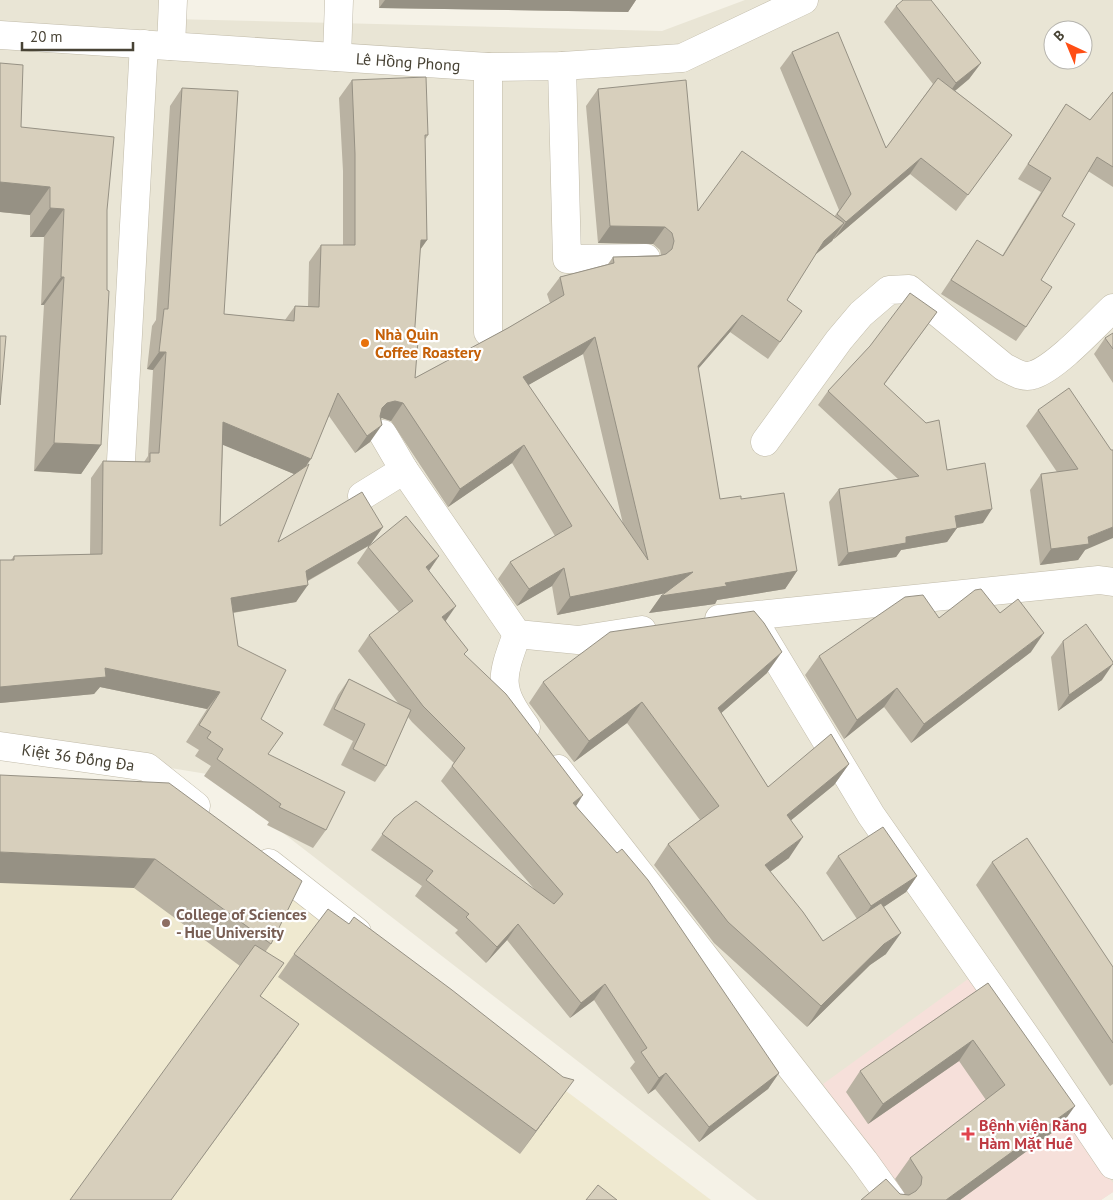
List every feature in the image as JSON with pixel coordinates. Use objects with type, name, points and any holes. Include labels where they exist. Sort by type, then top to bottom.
[{"type":"street","points":[[171,46],[173,0]]},
{"type":"street","points":[[337,57],[339,0]]},
{"type":"street","name":"Lê Hồng Phong","points":[[0,36],[488,67],[562,66],[682,58],[768,8],[804,0]]},
{"type":"street","points":[[121,461],[144,44]]},
{"type":"street","points":[[562,66],[567,259],[646,258]]},
{"type":"street","points":[[488,67],[488,332]]},
{"type":"street","points":[[765,442],[839,340],[861,314],[889,290],[909,289],[1004,366],[1019,375],[1032,376],[1049,367],[1113,308]]},
{"type":"street","points":[[383,434],[404,470],[517,634],[578,640],[664,627]]},
{"type":"street","points":[[362,496],[404,470]]},
{"type":"street","points":[[693,622],[750,614],[1099,580],[1113,582]]},
{"type":"street","points":[[750,614],[871,815],[1113,1165]]},
{"type":"street","points":[[517,634],[504,671],[507,700],[549,757],[864,1160],[892,1200]]},
{"type":"street","name":"Kiệt 36 Đống Đa","points":[[0,746],[147,767],[218,823]]},
{"type":"street","points":[[250,847],[375,946]]},
{"type":"shaded area","points":[[0,0],[172,0],[172,19],[662,31],[745,0],[1113,0],[1113,1192],[1101,1200],[757,1200],[207,774],[0,740]]},
{"type":"shaded area","name":"College of Sciences - Hue University","points":[[0,791],[153,796],[513,1051],[711,1200],[0,1200]]},
{"type":"shaded area","name":"Bệnh viện Răng Hàm Mặt Huế","points":[[968,979],[1113,1183],[1113,1192],[1101,1200],[905,1200],[823,1084]]},
{"type":"building","points":[[903,0],[931,0],[981,63],[956,83],[896,6]]},
{"type":"building","points":[[838,32],[886,148],[938,78],[1012,135],[968,195],[921,158],[846,222],[837,214],[851,194],[792,52]]},
{"type":"building","points":[[0,63],[23,65],[21,127],[114,137],[107,210],[107,290],[109,291],[101,445],[54,443],[64,277],[61,277],[64,209],[50,208],[50,187],[0,182]]},
{"type":"building","points":[[426,77],[428,135],[425,135],[427,240],[421,240],[414,340],[418,341],[415,378],[508,328],[564,295],[560,277],[614,263],[613,257],[658,256],[666,254],[672,249],[674,241],[672,233],[665,227],[610,226],[598,89],[686,80],[698,211],[742,151],[844,223],[824,241],[787,300],[802,311],[780,342],[742,315],[698,366],[720,499],[741,496],[741,499],[784,493],[797,571],[725,583],[727,586],[661,596],[693,572],[570,597],[564,568],[529,589],[510,562],[572,526],[524,445],[460,489],[403,403],[395,401],[387,403],[382,408],[380,416],[382,425],[367,436],[338,393],[311,459],[223,422],[220,526],[309,464],[278,542],[362,492],[383,527],[306,571],[308,585],[231,598],[238,646],[286,670],[261,719],[283,733],[268,754],[345,792],[326,830],[279,807],[281,804],[217,759],[223,749],[207,738],[211,732],[199,725],[220,692],[105,668],[106,677],[0,687],[0,560],[14,560],[14,556],[102,554],[103,461],[150,462],[150,453],[159,453],[166,352],[159,352],[164,309],[168,309],[182,88],[238,91],[224,314],[294,321],[295,306],[319,307],[321,245],[355,245],[355,154],[352,80]],"holes":[[[595,337],[648,560],[523,377]]]},
{"type":"building","points":[[1113,92],[1113,167],[1097,157],[1062,216],[1075,224],[1041,280],[1052,287],[1026,327],[951,280],[977,240],[1003,256],[1051,178],[1028,164],[1066,104],[1090,120]]},
{"type":"building","points":[[910,293],[937,312],[884,384],[926,423],[939,420],[947,470],[985,463],[992,509],[955,516],[957,528],[906,537],[906,543],[848,553],[839,489],[919,476],[828,391],[870,346]]},
{"type":"building","points":[[1113,333],[1113,349],[1105,338]]},
{"type":"building","points":[[0,336],[6,336],[0,405]]},
{"type":"building","points":[[1069,388],[1111,450],[1113,450],[1113,527],[1088,537],[1089,544],[1051,549],[1041,474],[1078,469],[1038,410]]},
{"type":"building","points":[[406,516],[439,556],[426,567],[456,606],[442,617],[468,650],[464,654],[506,694],[583,795],[573,803],[617,853],[622,849],[648,880],[779,1073],[709,1127],[666,1073],[659,1078],[641,1052],[647,1048],[605,984],[581,1003],[518,924],[497,947],[466,917],[469,914],[426,880],[433,871],[382,834],[394,818],[416,801],[554,904],[563,894],[452,766],[465,748],[423,706],[369,635],[413,601],[368,547]]},
{"type":"building","points":[[981,589],[1000,613],[1018,599],[1044,633],[924,724],[897,688],[857,720],[819,656],[905,597],[923,595],[939,618],[975,590]]},
{"type":"building","points":[[754,611],[782,652],[718,708],[768,787],[831,734],[849,764],[787,815],[803,837],[765,865],[803,912],[823,941],[881,903],[901,933],[884,944],[821,1006],[728,922],[668,844],[719,806],[642,702],[589,741],[543,682],[610,632]]},
{"type":"building","points":[[1086,624],[1113,664],[1069,695],[1063,641]]},
{"type":"building","points":[[349,679],[411,710],[386,766],[353,749],[365,724],[334,709]]},
{"type":"building","points":[[0,775],[169,783],[302,881],[271,944],[155,859],[0,852]]},
{"type":"building","points":[[883,827],[917,876],[871,906],[838,856]]},
{"type":"building","points":[[1027,838],[1113,967],[1113,1043],[992,862]]},
{"type":"building","points":[[328,909],[349,924],[354,917],[452,990],[563,1077],[574,1080],[536,1131],[294,954]]},
{"type":"building","points":[[255,945],[284,963],[260,996],[299,1024],[171,1200],[70,1200]]},
{"type":"building","points":[[988,983],[1075,1106],[946,1200],[861,1200],[886,1179],[900,1194],[909,1195],[916,1191],[921,1185],[922,1177],[910,1158],[1005,1085],[973,1040],[883,1104],[860,1071]]},
{"type":"building","points":[[598,1185],[617,1200],[586,1200]]},
{"type":"place","name":"Nhà Quìn Coffee Roastery","points":[[365,343]]},
{"type":"place","name":"College of Sciences - Hue University","points":[[166,923]]},
{"type":"place","name":"Bệnh viện Răng Hàm Mặt Huế","points":[[968,1134]]}]
